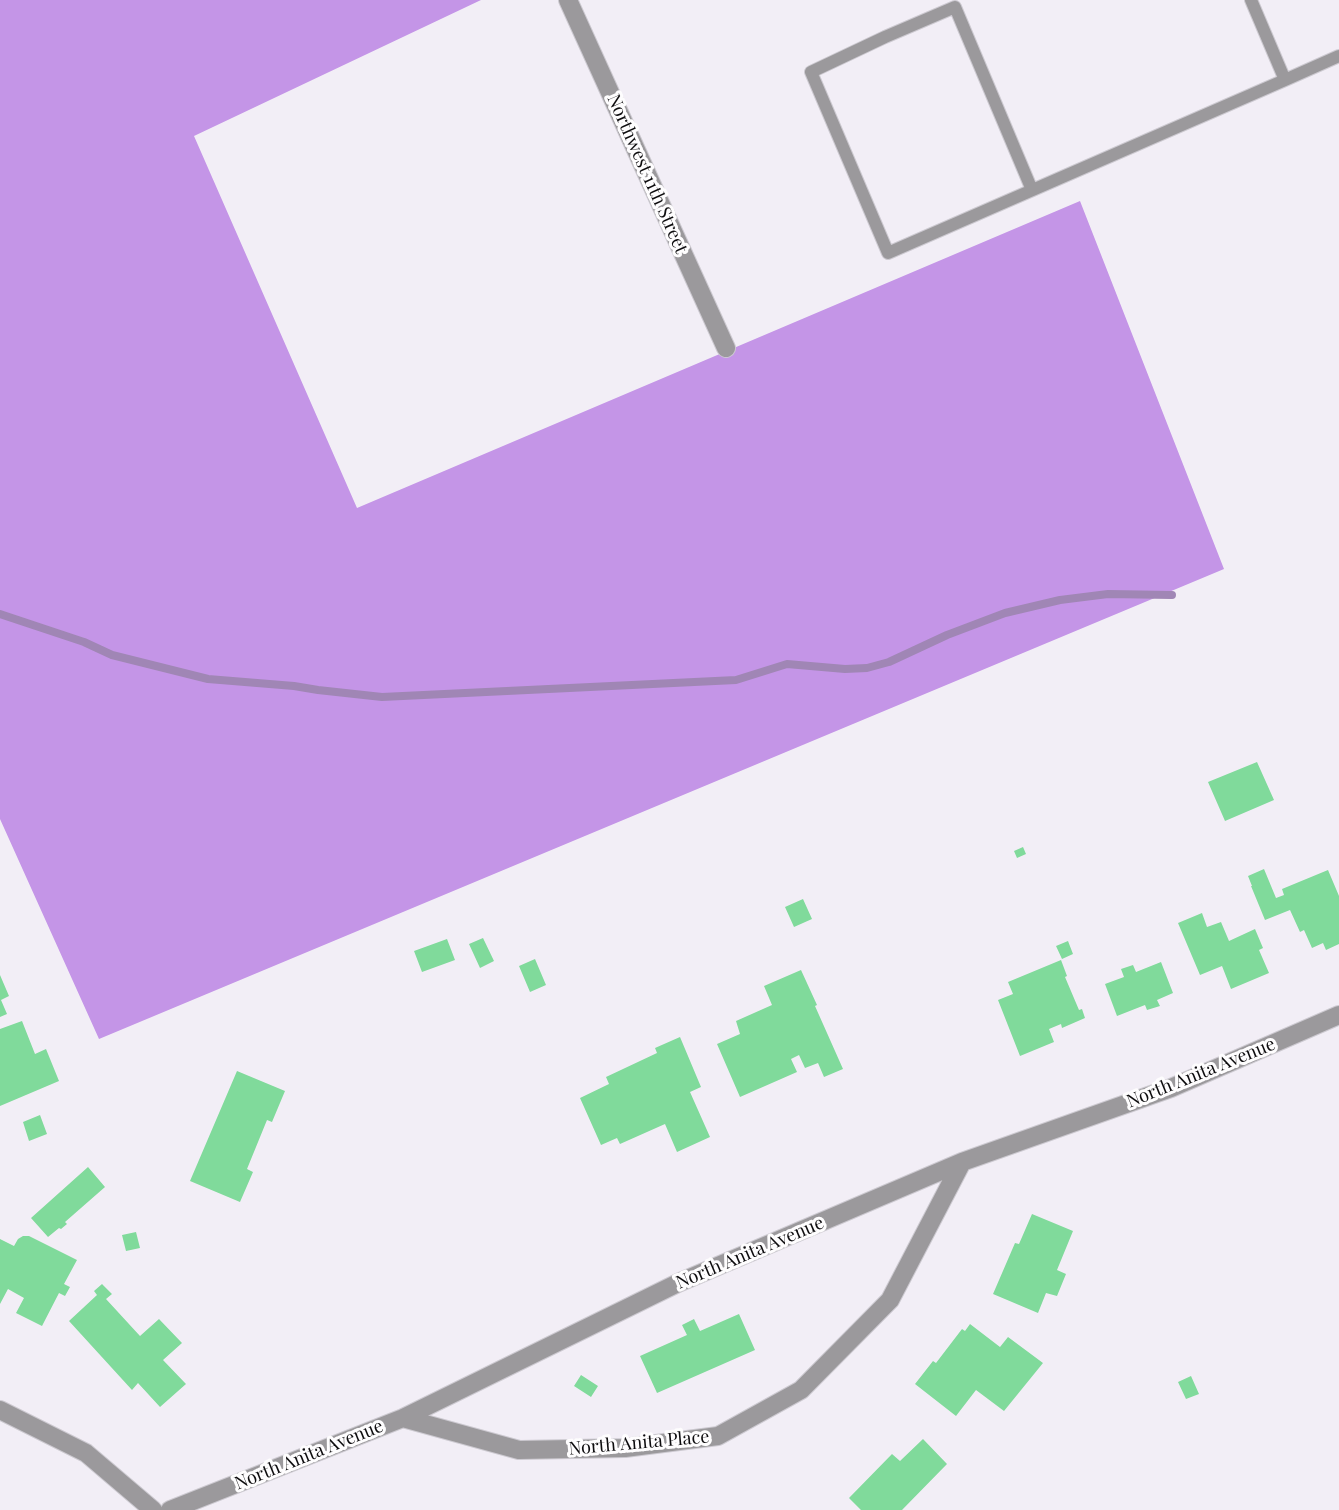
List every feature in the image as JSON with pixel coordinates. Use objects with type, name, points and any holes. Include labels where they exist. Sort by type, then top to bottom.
[{"type":"street","name":"Northwest 11th Street","points":[[568,0],[726,348]]},
{"type":"street","name":"North Anita Avenue","points":[[170,1510],[403,1418],[678,1283],[962,1162],[1171,1088],[1339,1014]]},
{"type":"street","name":"North Anita Place","points":[[403,1418],[519,1450],[625,1448],[718,1436],[801,1390],[890,1300],[962,1162]]},
{"type":"street","points":[[0,1410],[86,1453],[153,1510]]},
{"type":"lane","points":[[1251,0],[1285,80]]},
{"type":"lane","points":[[1032,190],[956,7],[811,72],[888,253],[1339,56]]},
{"type":"shaded area","points":[[0,0],[481,0],[194,136],[357,508],[1080,201],[1224,569],[99,1039],[0,819]]},
{"type":"building","points":[[1257,762],[1274,800],[1225,821],[1208,782]]},
{"type":"building","points":[[1023,847],[1026,854],[1017,858],[1014,851]]},
{"type":"building","points":[[1264,869],[1276,898],[1284,895],[1282,889],[1328,870],[1339,896],[1339,944],[1326,950],[1323,943],[1312,948],[1304,930],[1300,932],[1290,910],[1265,920],[1248,876]]},
{"type":"building","points":[[803,899],[812,919],[794,927],[785,907]]},
{"type":"building","points":[[1202,913],[1207,927],[1221,922],[1229,941],[1255,929],[1263,948],[1259,950],[1269,973],[1231,989],[1222,966],[1200,975],[1178,923]]},
{"type":"building","points":[[483,938],[494,961],[480,968],[469,944]]},
{"type":"building","points":[[447,939],[455,960],[422,972],[414,951]]},
{"type":"building","points":[[1068,941],[1073,954],[1062,959],[1056,946]]},
{"type":"building","points":[[535,959],[546,985],[530,992],[519,966]]},
{"type":"building","points":[[1061,960],[1067,976],[1065,977],[1079,1010],[1082,1009],[1085,1018],[1062,1028],[1061,1024],[1049,1029],[1054,1042],[1020,1056],[998,1000],[1013,994],[1008,982]]},
{"type":"building","points":[[1161,962],[1173,993],[1157,1000],[1160,1006],[1147,1010],[1145,1005],[1117,1016],[1105,984],[1124,977],[1121,969],[1133,965],[1136,972]]},
{"type":"building","points":[[801,970],[843,1069],[824,1077],[818,1063],[805,1068],[799,1055],[791,1059],[797,1072],[740,1097],[717,1044],[740,1034],[736,1021],[772,1005],[764,986]]},
{"type":"building","points":[[0,975],[9,996],[1,1000],[7,1014],[0,1017]]},
{"type":"building","points":[[22,1021],[35,1054],[46,1049],[59,1081],[0,1106],[0,1029]]},
{"type":"building","points":[[680,1037],[701,1087],[690,1092],[710,1137],[677,1152],[665,1124],[620,1144],[617,1138],[601,1145],[580,1098],[609,1084],[606,1077],[657,1053],[655,1048]]},
{"type":"building","points":[[237,1071],[285,1091],[272,1122],[267,1120],[247,1169],[253,1172],[240,1202],[190,1181]]},
{"type":"building","points":[[40,1115],[47,1134],[29,1141],[23,1122]]},
{"type":"building","points":[[88,1167],[105,1187],[65,1222],[67,1224],[48,1237],[31,1218]]},
{"type":"building","points":[[1032,1214],[1073,1231],[1057,1270],[1066,1274],[1057,1296],[1046,1293],[1038,1313],[993,1294],[1015,1243],[1019,1244]]},
{"type":"building","points":[[136,1232],[140,1248],[126,1251],[122,1235]]},
{"type":"building","points":[[23,1236],[29,1236],[77,1260],[64,1284],[70,1287],[65,1296],[59,1293],[42,1326],[16,1313],[24,1298],[8,1289],[0,1304],[0,1239],[14,1246]]},
{"type":"building","points":[[102,1284],[112,1294],[106,1299],[140,1336],[159,1319],[182,1343],[163,1360],[186,1384],[160,1407],[138,1383],[132,1390],[69,1321],[97,1295],[94,1291]]},
{"type":"building","points":[[739,1314],[755,1350],[657,1393],[640,1356],[687,1335],[682,1325],[694,1319],[700,1331]]},
{"type":"building","points":[[970,1324],[1000,1347],[1008,1337],[1043,1363],[1004,1411],[976,1390],[956,1416],[915,1384],[933,1361],[936,1363],[962,1329],[965,1331]]},
{"type":"building","points":[[581,1375],[598,1386],[591,1397],[574,1386]]},
{"type":"building","points":[[1191,1376],[1199,1394],[1186,1399],[1178,1382]]},
{"type":"building","points":[[923,1439],[947,1464],[902,1510],[861,1510],[849,1498],[892,1454],[900,1461]]},
{"type":"waterway","points":[[0,614],[84,642],[112,655],[208,679],[294,686],[382,697],[736,680],[787,664],[845,669],[867,668],[889,662],[947,635],[1005,613],[1060,600],[1108,594],[1172,595]]}]
